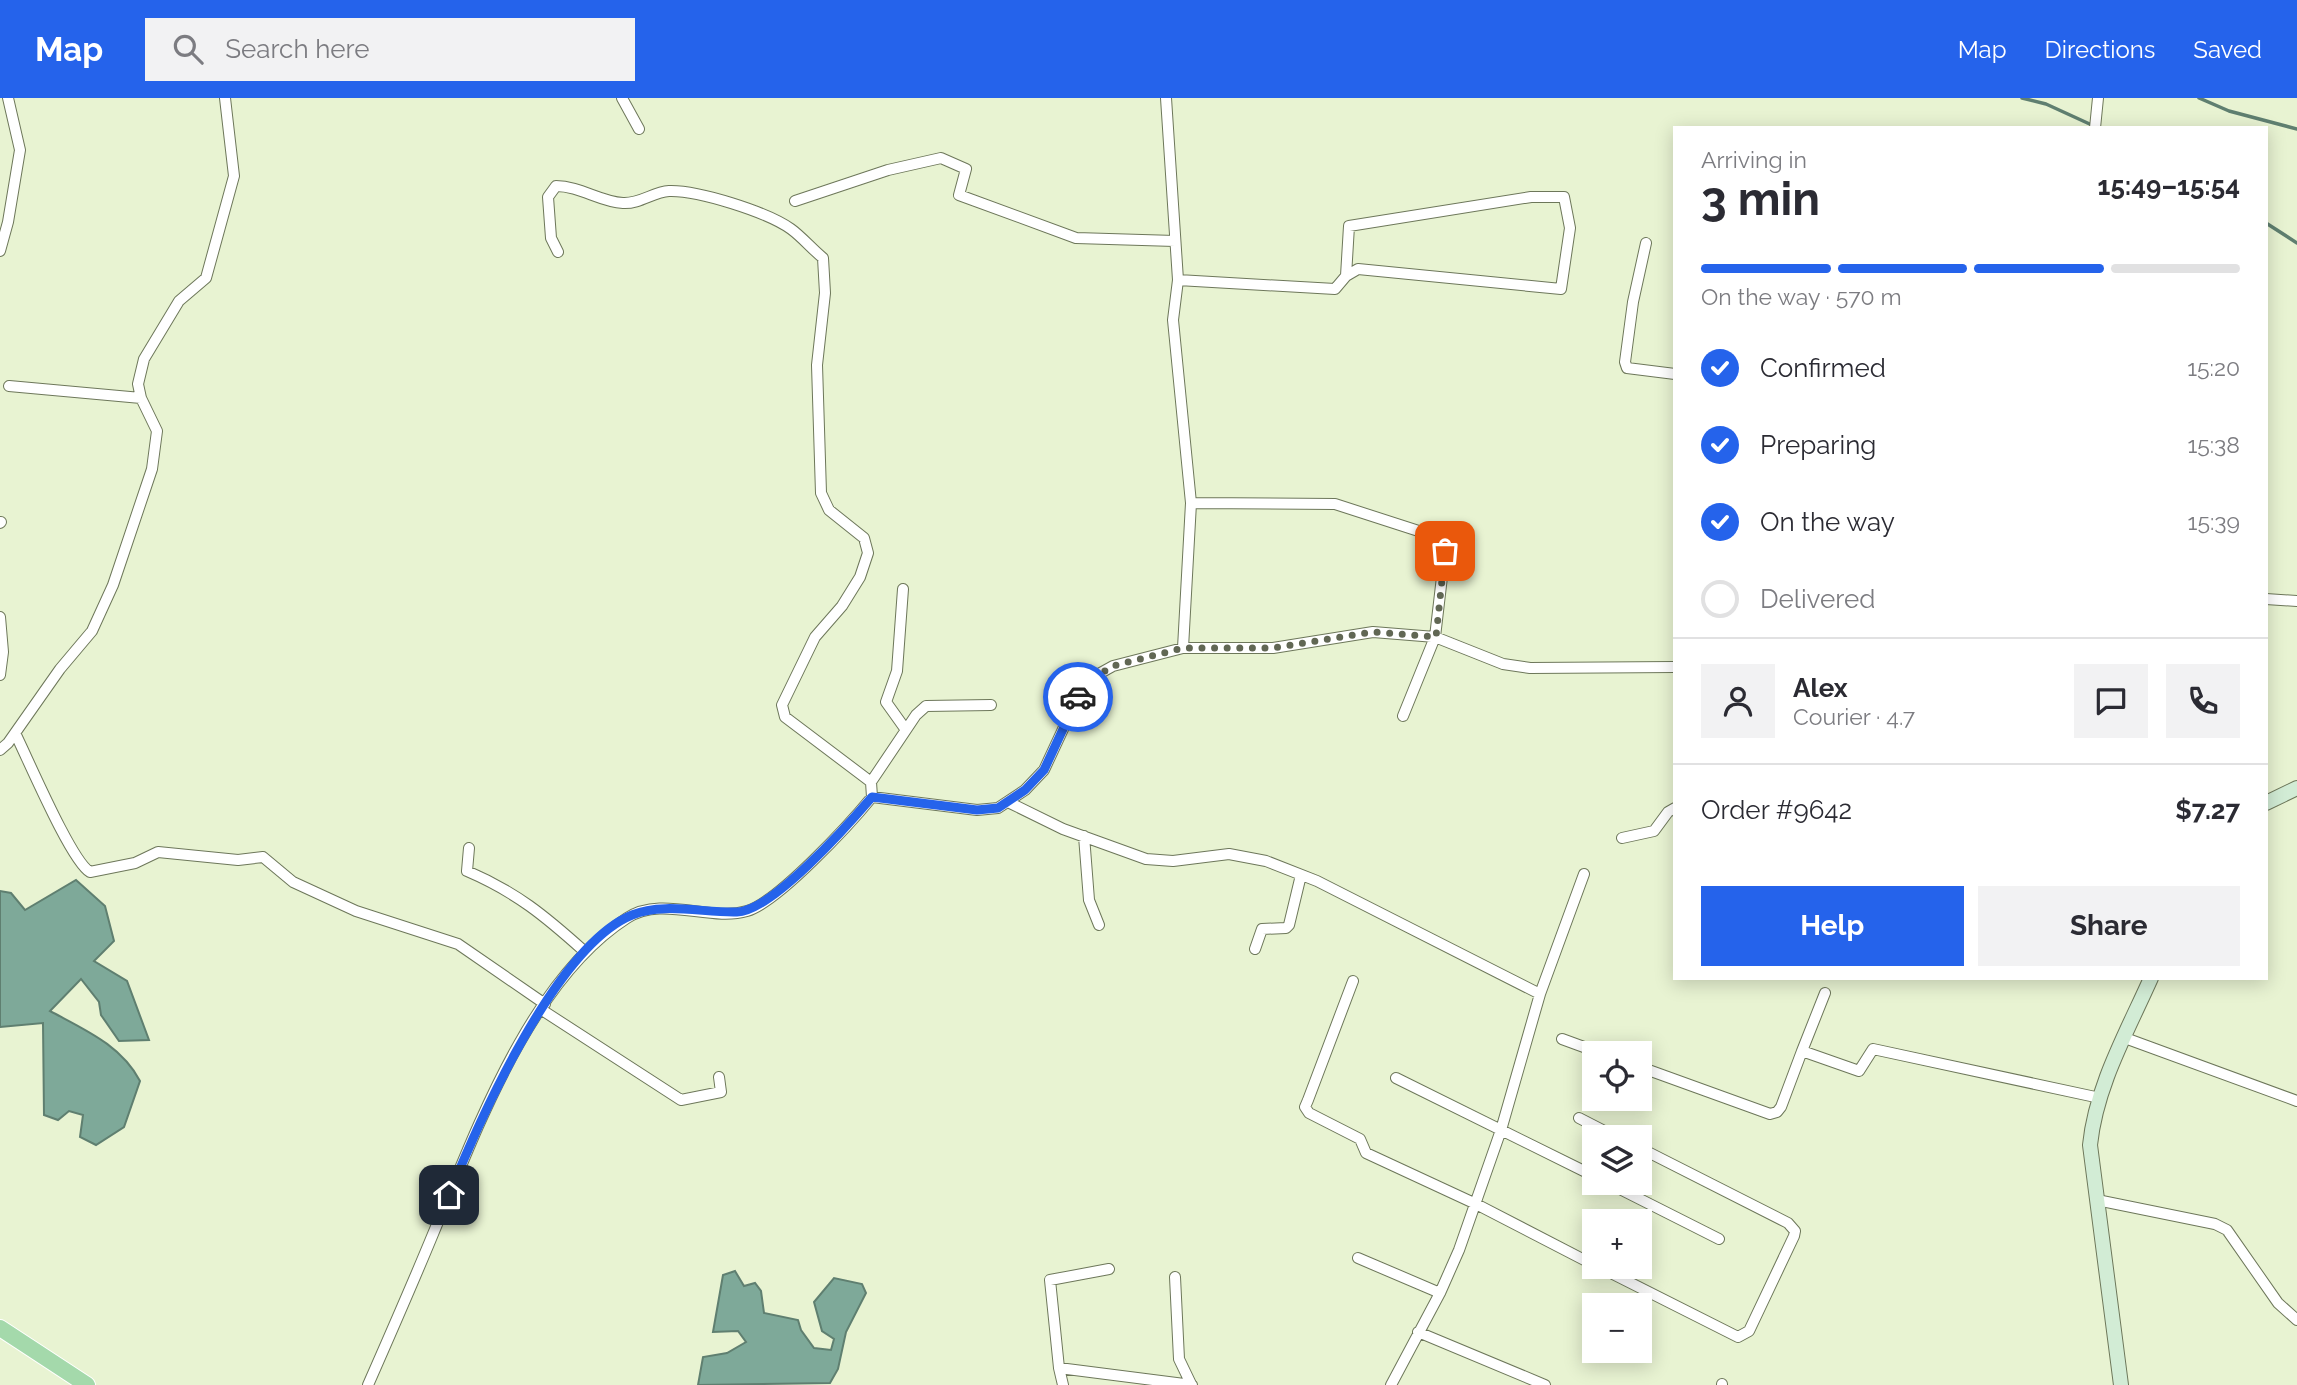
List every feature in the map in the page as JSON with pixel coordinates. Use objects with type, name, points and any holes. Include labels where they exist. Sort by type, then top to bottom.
[{"type":"main road","points":[[2268,802],[2297,788]]},
{"type":"main road","points":[[2121,1385],[2090,1145],[2100,1098],[2150,980]]},
{"type":"main road","points":[[0,1328],[87,1385]]},
{"type":"street","points":[[0,251],[20,149],[8,98]]},
{"type":"street","points":[[0,750],[92,631],[113,585],[152,469],[157,431],[141,398],[138,384],[144,359],[179,301],[206,278],[234,176],[225,98]]},
{"type":"street","points":[[622,98],[639,129]]},
{"type":"street","points":[[1166,98],[1178,280],[1173,320],[1191,503],[1183,648]]},
{"type":"street","points":[[2096,122],[2098,98]]},
{"type":"street","points":[[795,201],[888,170],[941,158],[966,169],[959,195],[1076,238],[1175,241]]},
{"type":"street","points":[[558,252],[551,238],[548,197],[556,186],[572,186],[621,203],[640,201],[666,191],[684,191],[735,204],[790,228],[822,258],[825,293],[817,365],[821,493],[830,510],[864,538],[868,553],[860,577],[842,606],[815,638],[782,705],[785,717],[871,782]]},
{"type":"street","points":[[1178,280],[1335,289],[1346,276],[1358,269],[1561,289],[1570,228],[1564,197],[1531,197],[1349,226],[1346,276]]},
{"type":"street","points":[[1646,243],[1633,302],[1625,362],[1627,368],[1634,371],[1673,374]]},
{"type":"street","points":[[9,386],[141,398]]},
{"type":"street","points":[[1191,503],[1335,504],[1431,535]]},
{"type":"street","points":[[1403,716],[1436,637],[1445,551]]},
{"type":"street","points":[[903,589],[897,671],[886,702],[906,730]]},
{"type":"street","points":[[2268,599],[2297,601]]},
{"type":"street","points":[[0,617],[3,652],[0,675]]},
{"type":"street","points":[[872,797],[977,810],[998,808],[1010,803],[1044,770],[1078,697],[1095,677],[1113,666],[1183,648],[1273,648],[1373,632],[1436,637],[1503,664],[1530,668],[1673,667]]},
{"type":"street","points":[[368,1385],[476,1130],[503,1074],[543,1007],[584,951],[630,916],[653,909],[748,911],[772,896],[844,830],[872,797],[871,782],[916,715],[926,706],[990,705]]},
{"type":"street","points":[[15,733],[69,842],[84,869],[90,872],[135,863],[158,852],[238,860],[263,857],[293,882],[356,911],[458,944],[543,1007],[681,1100],[721,1092],[719,1077]]},
{"type":"street","points":[[1010,803],[1036,818],[1146,859],[1172,861],[1229,854],[1252,857],[1301,875],[1540,994]]},
{"type":"street","points":[[1622,838],[1654,831],[1668,811],[1673,809]]},
{"type":"street","points":[[1083,836],[1087,848],[1085,878],[1089,900],[1099,925]]},
{"type":"street","points":[[469,848],[467,871],[502,886],[536,908],[584,951]]},
{"type":"street","points":[[1391,1385],[1440,1293],[1476,1204],[1501,1130],[1540,994],[1584,874]]},
{"type":"street","points":[[1255,949],[1262,929],[1281,929],[1289,925],[1301,875]]},
{"type":"street","points":[[1353,981],[1306,1107],[1317,1120],[1360,1139],[1366,1153],[1476,1204],[1582,1259]]},
{"type":"street","points":[[1652,1071],[1770,1114],[1777,1112],[1825,993]]},
{"type":"street","points":[[2125,1038],[2297,1101]]},
{"type":"street","points":[[1562,1039],[1582,1046]]},
{"type":"street","points":[[1802,1051],[1859,1072],[1873,1049],[2100,1098]]},
{"type":"street","points":[[1396,1078],[1582,1170]]},
{"type":"street","points":[[1579,1118],[1593,1125]]},
{"type":"street","points":[[1622,1279],[1738,1338],[1749,1331],[1794,1236],[1795,1231],[1788,1223],[1652,1154]]},
{"type":"street","points":[[1632,1195],[1719,1239]]},
{"type":"street","points":[[2097,1200],[2193,1218],[2227,1230],[2273,1297],[2297,1320]]},
{"type":"street","points":[[1358,1258],[1440,1293]]},
{"type":"street","points":[[1063,1385],[1050,1280],[1109,1269]]},
{"type":"street","points":[[1059,1368],[1150,1382],[1191,1384],[1179,1359],[1175,1277]]},
{"type":"street","points":[[1418,1332],[1529,1382],[1545,1385]]},
{"type":"shaded area","points":[[76,880],[105,906],[114,941],[94,961],[127,981],[149,1040],[119,1041],[101,1015],[99,1002],[81,979],[50,1011],[112,1048],[132,1068],[140,1081],[124,1127],[96,1145],[80,1137],[83,1115],[69,1111],[58,1120],[44,1115],[43,1023],[0,1027],[0,891],[11,893],[25,910]]},
{"type":"shaded area","points":[[735,1271],[744,1286],[755,1283],[761,1291],[764,1313],[798,1320],[801,1330],[814,1348],[831,1350],[834,1339],[822,1331],[814,1302],[834,1278],[862,1284],[866,1293],[846,1332],[838,1369],[830,1383],[698,1385],[703,1357],[727,1353],[746,1342],[738,1331],[713,1332],[723,1275]]},
{"type":"waterway","points":[[2022,98],[2046,104],[2094,126]]},
{"type":"waterway","points":[[2199,98],[2229,111],[2297,129]]},
{"type":"waterway","points":[[2268,224],[2297,243]]},
{"type":"way so far","points":[[1078,697],[1095,677],[1113,666],[1183,648],[1273,648],[1373,632],[1436,637],[1445,551]]},
{"type":"route","points":[[449,1195],[503,1074],[545,1004],[584,951],[610,930],[630,916],[653,909],[748,911],[772,896],[844,830],[872,797],[977,810],[998,808],[1010,803],[1044,770],[1078,697]]}]
